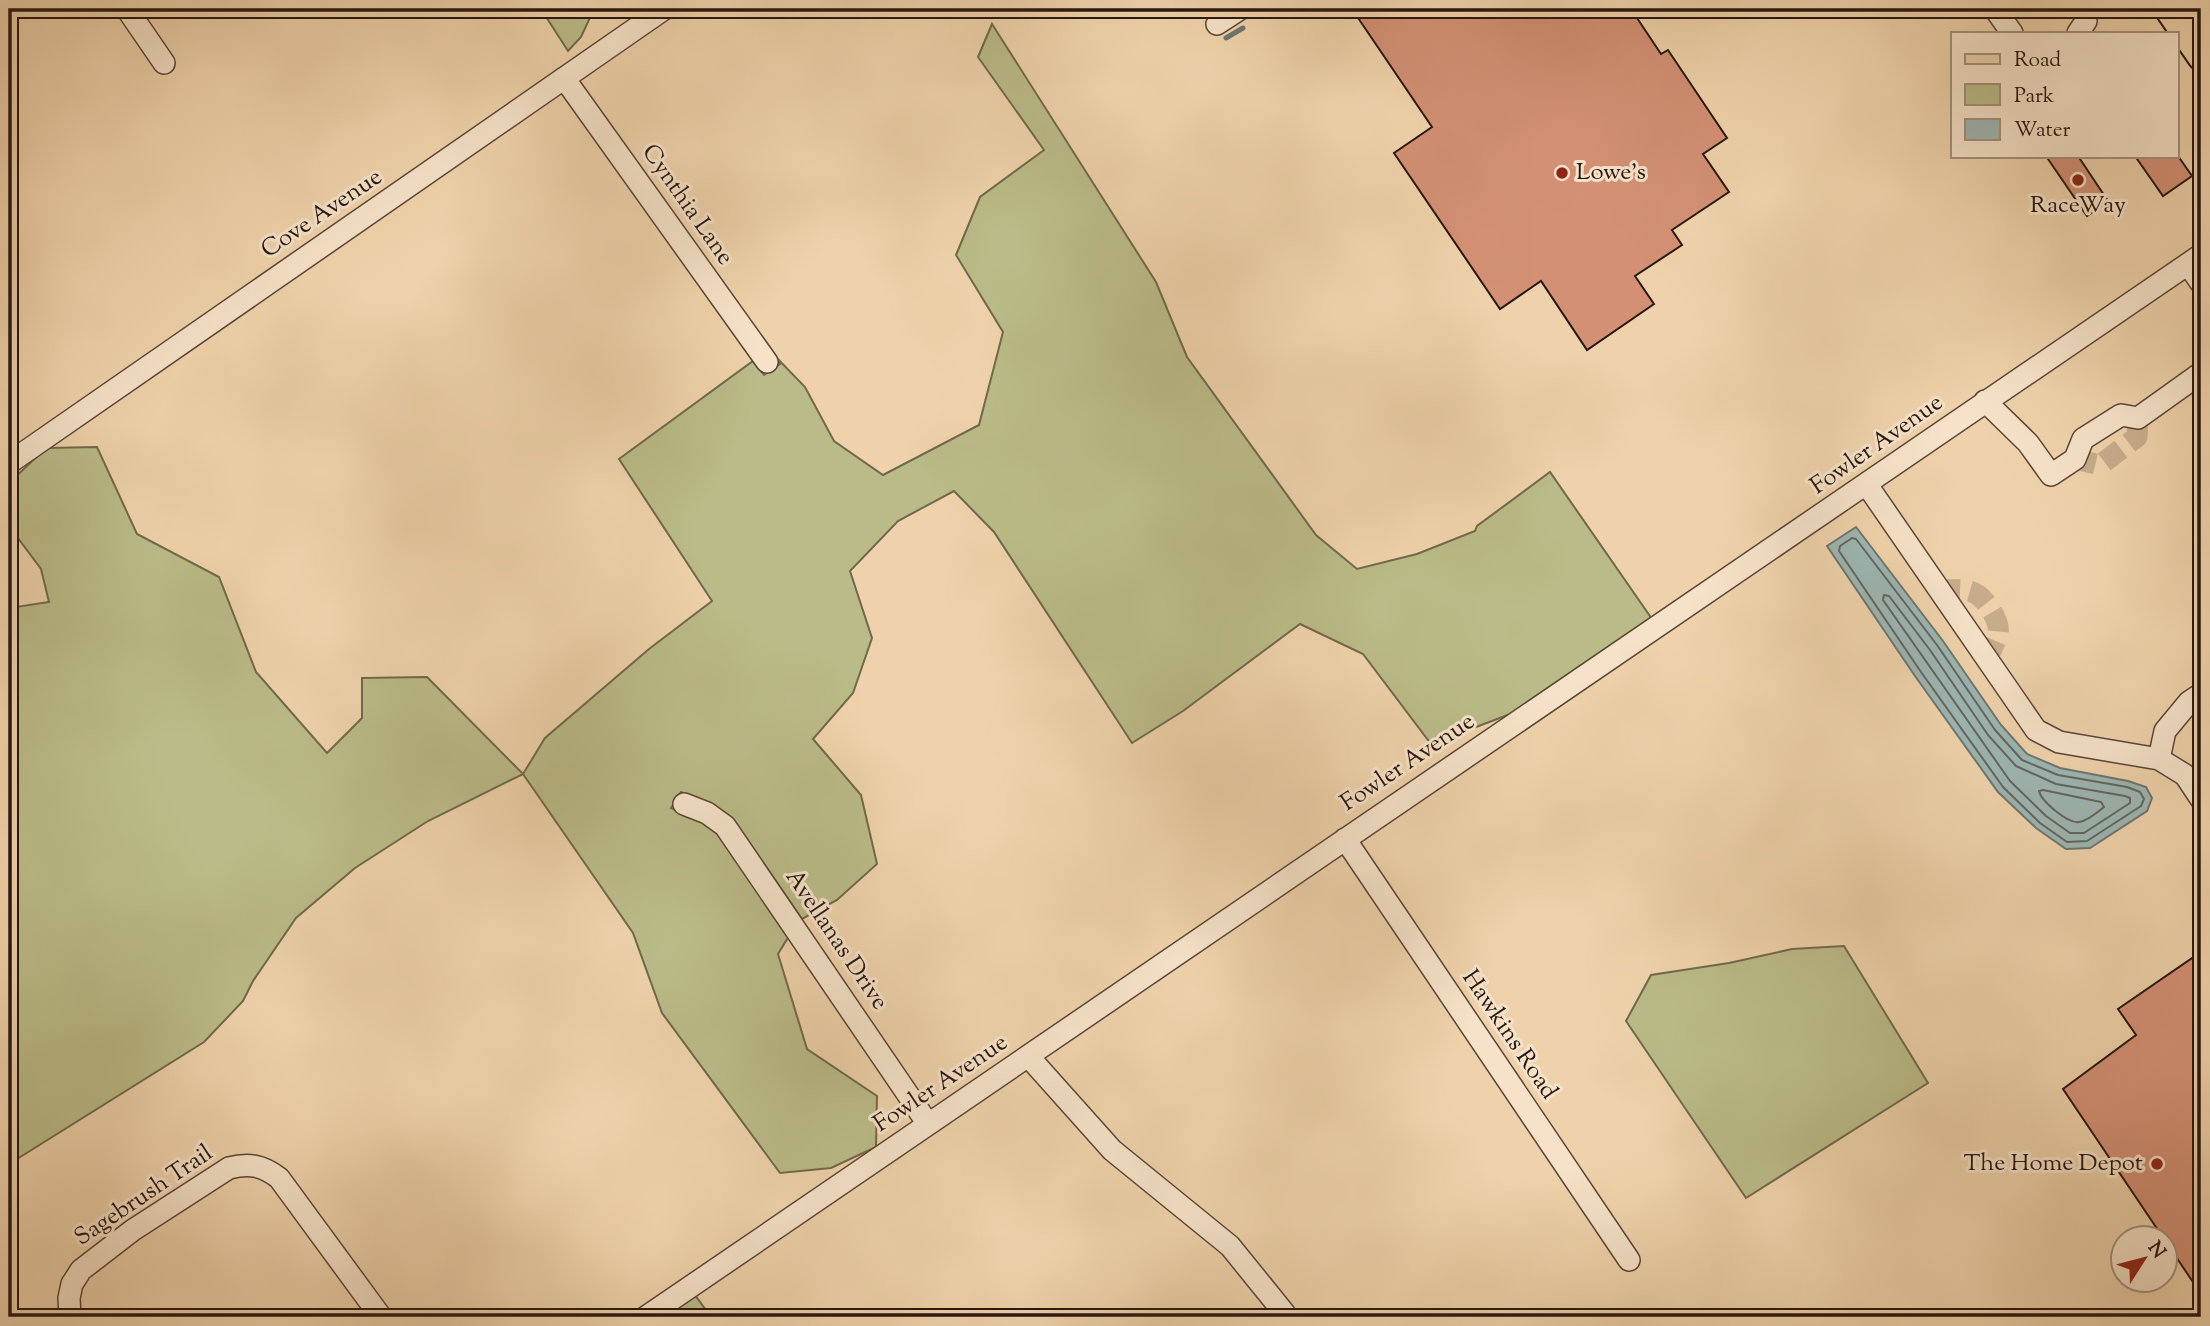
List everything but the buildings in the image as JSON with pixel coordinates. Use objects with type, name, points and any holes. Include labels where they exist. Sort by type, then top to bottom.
[{"type":"main road","points":[[2168,9],[2201,57]]},
{"type":"main road","points":[[2191,9],[2201,23]]},
{"type":"street","points":[[127,9],[164,63]]},
{"type":"street","name":"Cove Avenue","points":[[9,463],[664,9]]},
{"type":"street","points":[[1217,24],[1240,9]]},
{"type":"street","points":[[1995,9],[2011,32]]},
{"type":"street","points":[[2079,32],[2086,21],[2084,9]]},
{"type":"street","name":"Cynthia Lane","points":[[564,78],[767,362]]},
{"type":"street","points":[[2195,259],[2201,282]]},
{"type":"street","name":"Fowler Avenue","points":[[646,1317],[2195,259]]},
{"type":"street","points":[[1985,401],[2028,443],[2051,475],[2075,458],[2082,439],[2121,415],[2138,418],[2201,373]]},
{"type":"street","points":[[1867,485],[2036,730],[2059,742],[2159,759],[2185,775],[2201,799]]},
{"type":"street","points":[[2159,759],[2165,731],[2189,702],[2201,694]]},
{"type":"street","name":"Avellanas Drive","points":[[684,804],[707,813],[725,826],[928,1124]]},
{"type":"street","name":"Hawkins Road","points":[[1345,839],[1629,1260]]},
{"type":"street","points":[[1028,1056],[1112,1150],[1230,1245],[1285,1314]]},
{"type":"street","name":"Sagebrush Trail","points":[[71,1317],[69,1298],[72,1284],[81,1270],[165,1209],[229,1168],[243,1164],[268,1170],[279,1178],[381,1317]]},
{"type":"green space","points":[[541,9],[594,9],[581,37],[568,51]]},
{"type":"green space","points":[[992,24],[1156,282],[1187,357],[1316,535],[1357,569],[1417,554],[1475,531],[1477,526],[1550,472],[1652,619],[1513,713],[1431,744],[1363,654],[1300,624],[1183,711],[1132,743],[994,532],[954,491],[898,521],[850,571],[872,638],[853,693],[813,739],[861,795],[877,864],[837,900],[802,919],[734,820],[712,805],[681,792],[671,808],[701,821],[718,833],[789,936],[778,954],[807,1049],[877,1096],[876,1147],[831,1168],[780,1173],[662,1013],[633,933],[523,774],[545,738],[649,649],[712,601],[619,459],[753,361],[764,375],[780,364],[774,355],[805,387],[834,441],[883,475],[979,425],[1003,332],[956,255],[980,197],[1044,150],[978,57]]},
{"type":"green space","points":[[97,447],[137,534],[219,577],[256,672],[327,753],[362,718],[362,678],[427,677],[523,774],[428,821],[355,868],[296,918],[253,981],[243,1001],[204,1042],[9,1164],[9,608],[49,602],[41,569],[12,530],[9,483],[46,448]]},
{"type":"green space","points":[[1844,946],[1928,1083],[1746,1198],[1626,1021],[1651,975],[1729,963],[1792,949]]},
{"type":"green space","points":[[695,1295],[711,1317],[662,1317]]},
{"type":"water","points":[[1856,527],[1943,641],[2001,725],[2027,754],[2060,768],[2146,787],[2152,798],[2147,811],[2090,848],[2066,849],[2036,828],[1998,792],[1827,546]]},
{"type":"waterway","points":[[1226,38],[1243,28]]},
{"type":"tunnel","points":[[2075,459],[2100,465],[2137,437],[2138,418]]},
{"type":"tunnel","points":[[1939,590],[1973,592],[1989,607],[1997,622],[1998,633],[1987,659]]},
{"type":"place","name":"Lowe's","points":[[1562,173]]},
{"type":"place","name":"RaceWay","points":[[2078,180]]},
{"type":"place","name":"The Home Depot","points":[[2157,1164]]}]
